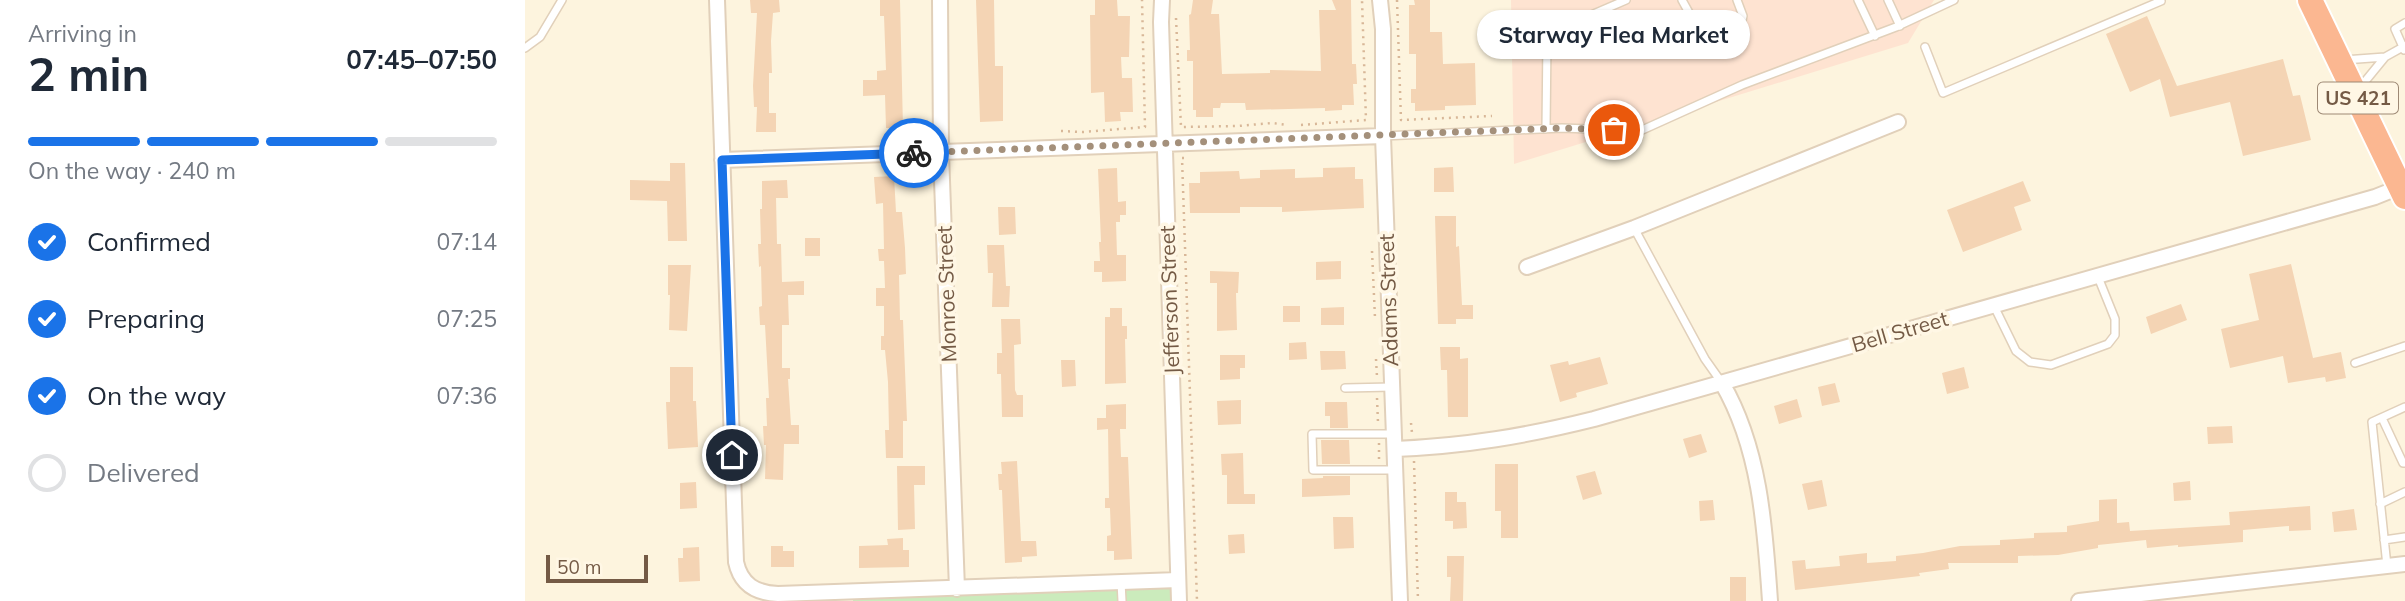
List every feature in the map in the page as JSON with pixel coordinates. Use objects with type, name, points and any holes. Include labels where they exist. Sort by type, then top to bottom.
[{"type":"highway","name":"US 421","points":[[2316,2],[2340,61],[2402,192]]},
{"type":"street","points":[[717,0],[736,562],[740,575],[750,587],[760,593],[778,594],[1178,579]]},
{"type":"street","name":"Monroe Street","points":[[940,0],[941,153],[957,589]]},
{"type":"street","name":"Jefferson Street","points":[[1163,0],[1161,22],[1179,601]]},
{"type":"street","name":"Adams Street","points":[[1380,0],[1384,57],[1383,136],[1400,601]]},
{"type":"street","points":[[1527,267],[1634,228],[1898,122]]},
{"type":"street","points":[[722,160],[1383,136]]},
{"type":"street","name":"Bell Street","points":[[1395,449],[1474,444],[1531,435],[2375,197],[2402,192]]},
{"type":"street","points":[[1721,383],[1741,423],[1752,459],[1760,502],[1770,601]]},
{"type":"street","points":[[2079,601],[2405,564]]},
{"type":"lane","points":[[525,48],[540,37],[562,0]]},
{"type":"lane","points":[[1546,129],[1547,39],[1568,25],[1626,0]]},
{"type":"lane","points":[[1682,0],[1703,38],[1716,40],[1739,29],[1743,16],[1737,0]]},
{"type":"lane","points":[[1858,0],[1875,36]]},
{"type":"lane","points":[[1888,0],[1900,26]]},
{"type":"lane","points":[[1383,136],[1546,129],[1640,131],[1742,85],[1900,26],[1954,0]]},
{"type":"lane","points":[[1925,47],[1943,93],[2161,1]]},
{"type":"lane","points":[[2340,61],[2385,57],[2404,49],[2395,29],[2405,23]]},
{"type":"lane","points":[[2355,93],[2385,57]]},
{"type":"lane","points":[[1634,228],[1705,359],[1721,383]]},
{"type":"lane","points":[[1994,306],[2016,351],[2030,362],[2051,365],[2108,344],[2115,335],[2115,318],[2098,277]]},
{"type":"lane","points":[[2355,363],[2405,346]]},
{"type":"lane","points":[[1345,388],[1393,387]]},
{"type":"lane","points":[[2387,566],[2372,422],[2405,407]]},
{"type":"lane","points":[[2382,418],[2405,463]]},
{"type":"lane","points":[[1394,434],[1312,434],[1313,470],[1396,470]]},
{"type":"lane","points":[[2380,504],[2405,492]]},
{"type":"lane","points":[[2384,540],[2405,537]]},
{"type":"lane","points":[[1121,582],[1122,601]]},
{"type":"path","points":[[1061,131],[1145,127],[1142,0]]},
{"type":"path","points":[[1176,8],[1181,127],[1272,123],[1296,126],[1305,123],[1366,120],[1362,0]]},
{"type":"path","points":[[1397,0],[1401,120],[1492,116]]},
{"type":"path","points":[[1195,157],[1181,158],[1197,601]]},
{"type":"path","points":[[1374,243],[1372,255],[1375,320]]},
{"type":"path","points":[[1376,347],[1380,470]]},
{"type":"path","points":[[1411,423],[1418,601]]},
{"type":"shaded area","points":[[1511,0],[1934,0],[1908,43],[1514,164]]},
{"type":"green space","points":[[1178,580],[1179,601],[853,601],[853,592]]},
{"type":"building","points":[[750,0],[779,0],[780,12],[773,13],[772,73],[769,73],[769,113],[776,113],[776,132],[756,132],[757,107],[754,107],[753,86],[757,13],[751,13]]},
{"type":"building","points":[[880,0],[900,0],[903,128],[886,128],[885,95],[863,96],[863,80],[877,80],[877,71],[886,70],[884,16],[880,16]]},
{"type":"building","points":[[976,0],[994,0],[995,66],[1003,66],[1003,121],[980,122]]},
{"type":"building","points":[[1095,0],[1117,0],[1118,16],[1130,16],[1129,57],[1121,57],[1122,78],[1132,78],[1133,112],[1120,112],[1121,121],[1105,122],[1104,92],[1091,93],[1090,15],[1095,15]]},
{"type":"building","points":[[1193,0],[1213,0],[1211,14],[1219,14],[1222,74],[1270,73],[1270,70],[1321,71],[1319,10],[1336,10],[1332,0],[1351,0],[1352,64],[1356,64],[1357,84],[1353,84],[1354,105],[1342,105],[1342,110],[1325,111],[1325,108],[1246,110],[1245,103],[1221,103],[1220,108],[1213,108],[1213,117],[1196,117],[1196,110],[1193,110],[1193,61],[1187,61],[1187,50],[1190,50],[1189,15]]},
{"type":"building","points":[[1414,0],[1430,0],[1430,32],[1442,32],[1443,64],[1475,63],[1476,105],[1415,111],[1415,103],[1411,103],[1411,89],[1416,89],[1416,54],[1409,54],[1409,5],[1415,5]]},
{"type":"building","points":[[2147,16],[2177,86],[2283,59],[2293,96],[2300,95],[2311,140],[2243,156],[2230,102],[2170,117],[2160,79],[2130,92],[2106,34]]},
{"type":"building","points":[[670,163],[685,163],[687,241],[668,241],[667,201],[630,200],[630,180],[670,181]]},
{"type":"building","points":[[1355,167],[1355,179],[1363,179],[1364,208],[1282,212],[1282,207],[1240,207],[1240,213],[1190,213],[1189,183],[1200,183],[1200,172],[1239,171],[1240,179],[1260,178],[1260,170],[1295,169],[1295,178],[1323,177],[1323,168]]},
{"type":"building","points":[[1453,167],[1454,192],[1434,192],[1434,168]]},
{"type":"building","points":[[1117,168],[1118,202],[1126,201],[1126,215],[1120,215],[1120,222],[1116,222],[1117,255],[1126,255],[1126,281],[1102,282],[1102,272],[1094,272],[1094,261],[1100,261],[1101,242],[1098,169]]},
{"type":"building","points":[[894,176],[896,212],[902,212],[906,274],[899,275],[907,421],[903,421],[903,458],[886,458],[885,430],[889,430],[888,382],[885,350],[881,350],[884,306],[876,306],[876,288],[885,288],[884,261],[879,261],[878,249],[884,249],[883,203],[876,204],[874,177]]},
{"type":"building","points":[[787,180],[788,198],[776,198],[777,244],[781,244],[782,282],[804,281],[804,295],[788,295],[789,325],[782,325],[782,368],[790,368],[788,379],[791,425],[799,425],[799,444],[784,444],[783,480],[765,479],[766,445],[763,426],[767,426],[766,398],[769,398],[765,325],[760,325],[759,307],[762,306],[758,244],[761,244],[762,181]]},
{"type":"building","points":[[2023,181],[2031,201],[2014,207],[2022,230],[1963,252],[1947,210]]},
{"type":"building","points":[[998,207],[1015,207],[1016,234],[999,235]]},
{"type":"building","points":[[1435,216],[1456,216],[1462,305],[1473,305],[1473,319],[1456,319],[1456,324],[1438,324]]},
{"type":"building","points":[[805,238],[820,238],[820,256],[805,256]]},
{"type":"building","points":[[987,245],[1004,245],[1006,286],[1010,286],[1009,307],[992,307],[993,273],[988,273]]},
{"type":"building","points":[[1341,261],[1341,279],[1316,280],[1316,262]]},
{"type":"building","points":[[2291,264],[2313,358],[2341,352],[2346,378],[2326,382],[2325,377],[2288,383],[2283,356],[2230,368],[2221,329],[2259,320],[2249,274]]},
{"type":"building","points":[[668,265],[691,265],[687,331],[669,330]]},
{"type":"building","points":[[1210,271],[1239,272],[1236,293],[1237,330],[1217,331],[1217,283],[1210,283]]},
{"type":"building","points":[[2181,304],[2187,320],[2151,334],[2146,317]]},
{"type":"building","points":[[1283,306],[1300,306],[1300,322],[1283,322]]},
{"type":"building","points":[[1344,307],[1344,325],[1321,325],[1321,308]]},
{"type":"building","points":[[1110,308],[1122,308],[1122,326],[1127,326],[1126,383],[1105,384],[1105,317],[1110,317]]},
{"type":"building","points":[[1001,319],[1020,319],[1021,344],[1014,345],[1015,390],[1017,395],[1023,395],[1023,417],[1002,417],[1001,374],[997,374],[997,353],[1002,353]]},
{"type":"building","points":[[1306,342],[1307,359],[1289,360],[1289,343]]},
{"type":"building","points":[[1440,347],[1460,347],[1460,359],[1468,358],[1468,417],[1448,417],[1447,370],[1441,370]]},
{"type":"building","points":[[1320,351],[1345,351],[1346,369],[1321,370]]},
{"type":"building","points":[[1220,355],[1245,355],[1245,368],[1240,368],[1240,379],[1220,380]]},
{"type":"building","points":[[1600,357],[1608,384],[1576,393],[1577,397],[1560,402],[1550,365],[1568,361],[1569,365]]},
{"type":"building","points":[[1061,360],[1075,360],[1076,386],[1062,387]]},
{"type":"building","points":[[670,367],[693,367],[693,401],[696,401],[698,447],[668,449],[666,402],[670,402]]},
{"type":"building","points":[[1964,367],[1969,388],[1947,394],[1942,373]]},
{"type":"building","points":[[1835,383],[1840,402],[1822,406],[1818,387]]},
{"type":"building","points":[[1797,399],[1802,417],[1779,424],[1774,406]]},
{"type":"building","points":[[1241,400],[1241,424],[1218,425],[1217,401]]},
{"type":"building","points":[[1325,402],[1347,402],[1348,428],[1330,428],[1330,416],[1325,416]]},
{"type":"building","points":[[1126,404],[1126,429],[1120,429],[1121,457],[1128,457],[1132,559],[1114,560],[1114,551],[1107,551],[1107,536],[1111,535],[1110,508],[1105,508],[1105,498],[1109,498],[1108,429],[1097,430],[1097,418],[1106,418],[1106,405]]},
{"type":"building","points":[[2232,426],[2233,443],[2208,444],[2207,427]]},
{"type":"building","points":[[1701,434],[1707,452],[1689,458],[1683,439]]},
{"type":"building","points":[[1321,440],[1349,440],[1350,464],[1322,464]]},
{"type":"building","points":[[1243,453],[1244,494],[1255,494],[1255,504],[1227,504],[1227,475],[1222,475],[1221,454]]},
{"type":"building","points":[[1017,461],[1021,541],[1036,541],[1037,556],[1022,557],[1022,562],[1005,563],[1002,490],[999,490],[998,474],[1002,474],[1001,462]]},
{"type":"building","points":[[1495,464],[1518,464],[1518,538],[1501,538],[1501,511],[1495,511]]},
{"type":"building","points":[[897,466],[925,466],[925,485],[914,485],[915,529],[898,530]]},
{"type":"building","points":[[1595,471],[1602,494],[1583,500],[1576,476]]},
{"type":"building","points":[[1350,476],[1350,495],[1302,497],[1302,479]]},
{"type":"building","points":[[1822,480],[1827,506],[1808,510],[1802,484]]},
{"type":"building","points":[[2190,481],[2191,500],[2174,501],[2173,483]]},
{"type":"building","points":[[696,482],[697,508],[680,509],[680,483]]},
{"type":"building","points":[[1445,492],[1457,492],[1457,502],[1466,502],[1467,528],[1453,529],[1453,521],[1445,521]]},
{"type":"building","points":[[2117,499],[2117,523],[2129,522],[2130,531],[2230,525],[2229,512],[2310,506],[2311,530],[2289,531],[2289,526],[2243,530],[2243,542],[2178,547],[2147,548],[2146,540],[2098,545],[2098,548],[2058,555],[2018,556],[2018,563],[1948,563],[1949,569],[1919,573],[1920,576],[1795,590],[1792,561],[1805,560],[1806,569],[1840,566],[1839,556],[1867,553],[1867,563],[1896,561],[1896,556],[1960,546],[2000,545],[2000,540],[2034,538],[2034,533],[2067,532],[2067,526],[2099,521],[2099,500]]},
{"type":"building","points":[[1713,500],[1715,520],[1700,521],[1699,501]]},
{"type":"building","points":[[2354,509],[2357,530],[2334,532],[2332,512]]},
{"type":"building","points":[[1333,517],[1353,517],[1354,548],[1334,549]]},
{"type":"building","points":[[1244,534],[1245,553],[1229,554],[1228,535]]},
{"type":"building","points":[[903,538],[903,550],[909,550],[909,567],[859,568],[859,546],[888,545],[887,539]]},
{"type":"building","points":[[771,546],[783,546],[783,551],[794,551],[794,567],[771,567]]},
{"type":"building","points":[[699,547],[700,581],[679,582],[678,558],[683,558],[683,548]]},
{"type":"building","points":[[1447,556],[1464,556],[1463,601],[1450,601],[1451,577],[1447,577]]},
{"type":"building","points":[[1730,577],[1746,577],[1746,601],[1730,601]]},
{"type":"way so far","points":[[914,153],[1562,128],[1614,130]]},
{"type":"place","name":"Starway Flea Market","points":[[1614,130]]},
{"type":"route","points":[[732,455],[722,160],[914,153]]}]
